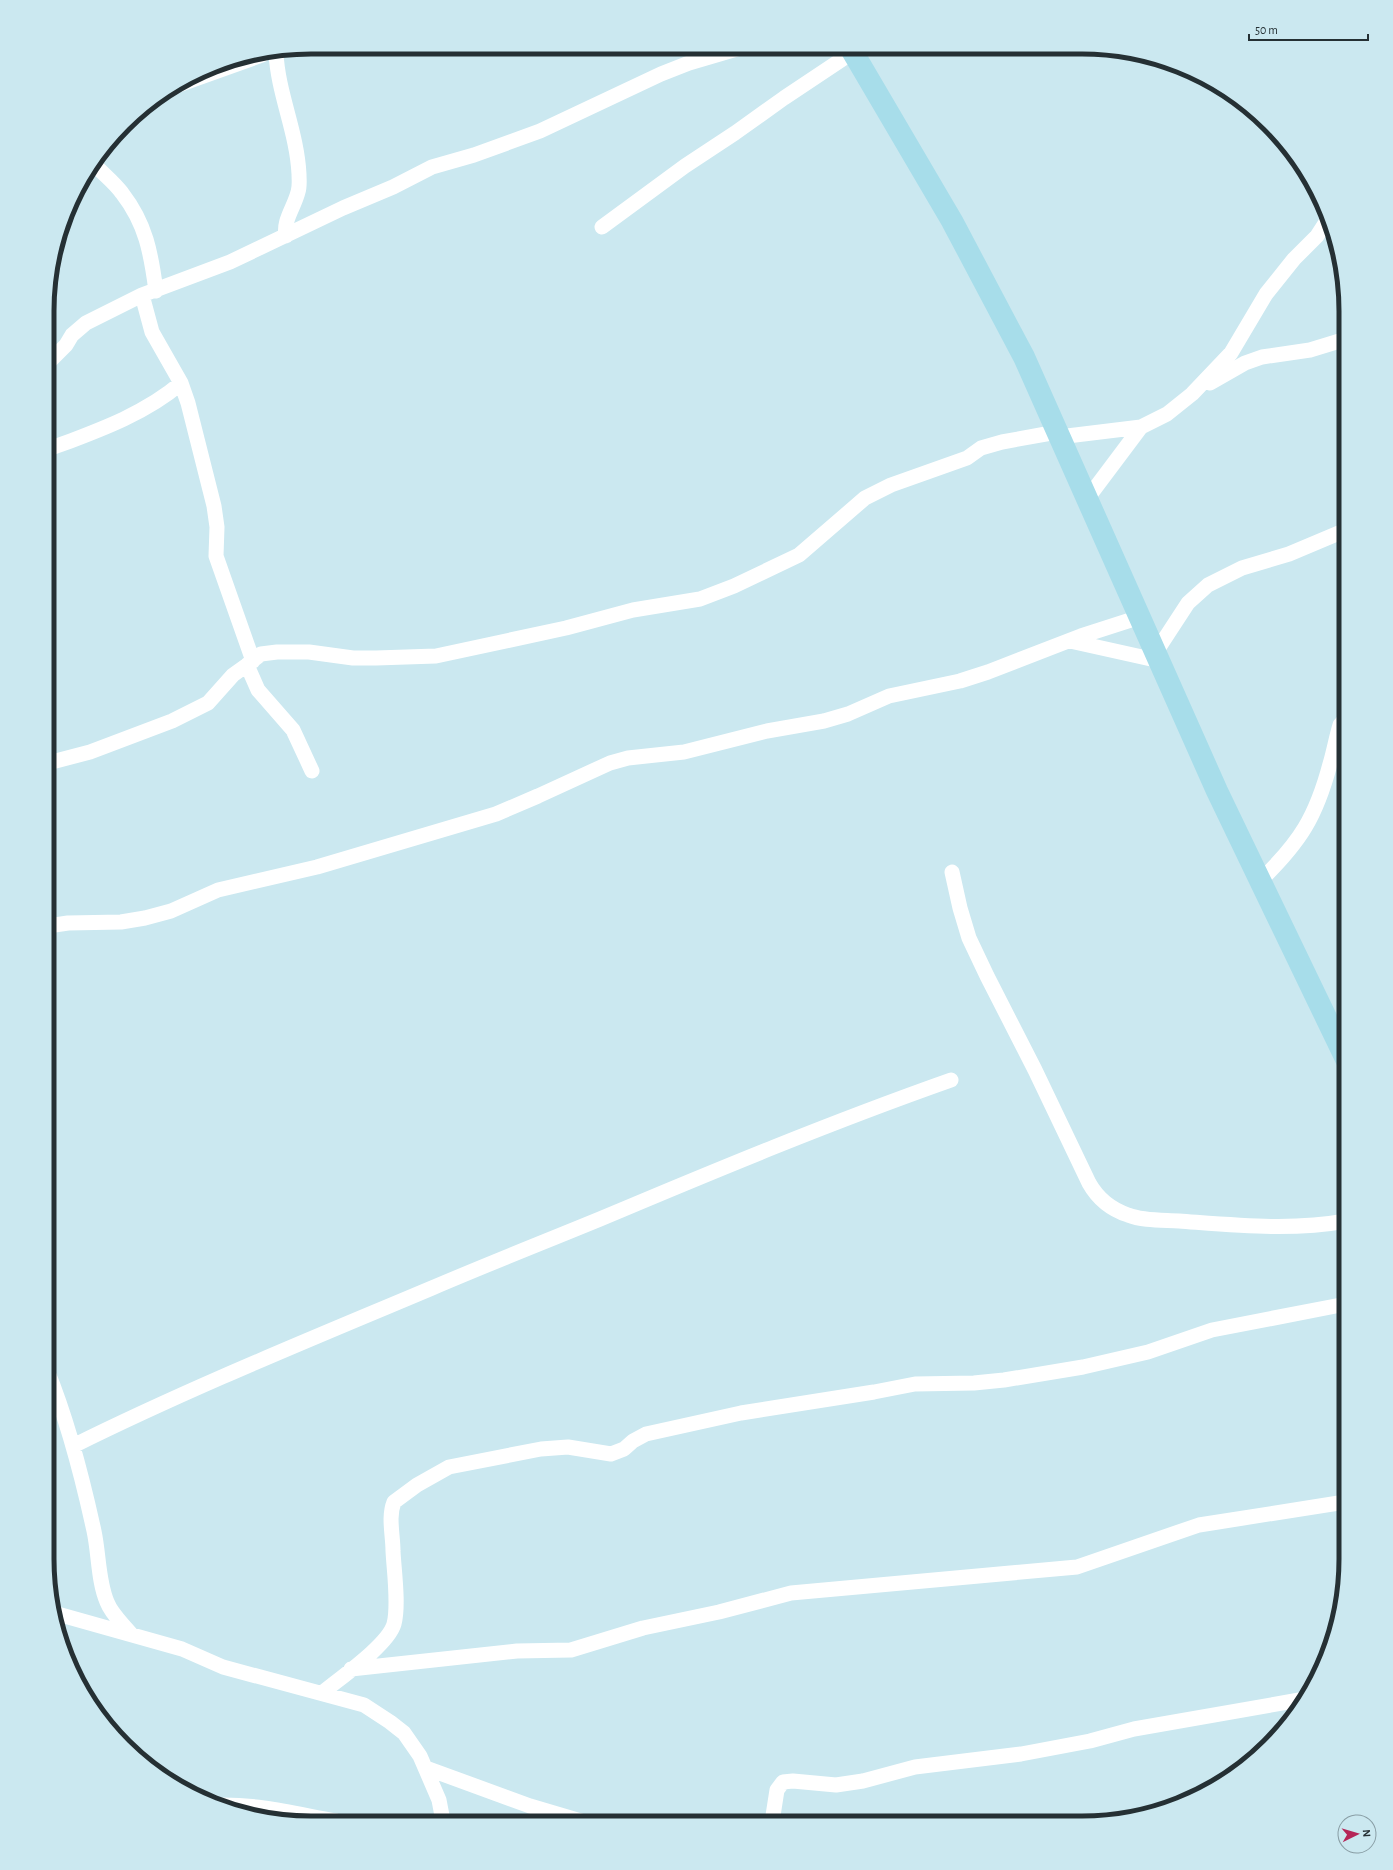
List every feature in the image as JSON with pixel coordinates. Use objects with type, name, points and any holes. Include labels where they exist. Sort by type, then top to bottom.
[{"type":"main road","points":[[854,54],[952,221],[1024,357],[1218,791],[1339,1043]]},
{"type":"street","points":[[54,357],[66,345],[72,335],[86,323],[149,293],[230,262],[343,208],[393,187],[432,167],[474,155],[540,131],[660,74],[720,54]]},
{"type":"street","points":[[602,227],[685,166],[735,133],[846,54]]},
{"type":"street","points":[[276,56],[279,79],[295,141],[299,173],[298,192],[286,223],[286,236]]},
{"type":"street","points":[[97,168],[123,194],[146,236],[152,261],[149,293],[152,332],[181,383],[188,403],[214,506],[217,527],[216,556],[258,690],[293,730],[312,771]]},
{"type":"street","points":[[54,761],[90,752],[172,721],[208,703],[233,675],[261,654],[277,652],[309,652],[353,658],[436,656],[566,628],[633,610],[700,598],[734,586],[799,555],[865,498],[891,485],[967,458],[981,448],[1002,442],[1058,434],[1140,427],[1167,414],[1192,394],[1231,353],[1266,294],[1294,258],[1317,236],[1324,225]]},
{"type":"street","points":[[1192,394],[1245,363],[1262,357],[1310,350],[1339,341]]},
{"type":"street","points":[[54,446],[123,418],[168,394],[181,383]]},
{"type":"street","points":[[1087,499],[1140,427]]},
{"type":"street","points":[[1070,641],[1158,656],[1188,603],[1208,585],[1242,568],[1289,554],[1339,533]]},
{"type":"street","points":[[54,925],[68,923],[121,922],[145,918],[171,911],[218,890],[316,867],[496,814],[610,763],[628,758],[684,752],[767,732],[824,722],[848,714],[889,696],[960,681],[988,672],[1070,641],[1140,617]]},
{"type":"street","points":[[1261,880],[1281,860],[1306,828],[1321,795],[1339,729]]},
{"type":"street","points":[[952,872],[960,908],[975,951],[1035,1070],[1089,1183],[1101,1200],[1117,1211],[1129,1216],[1157,1220],[1267,1226],[1330,1224],[1339,1222]]},
{"type":"street","points":[[73,1446],[124,1420],[496,1261],[740,1160],[951,1080]]},
{"type":"street","points":[[322,1693],[379,1647],[388,1637],[394,1625],[396,1600],[391,1518],[394,1502],[416,1485],[449,1467],[541,1449],[568,1447],[611,1454],[624,1449],[633,1441],[646,1434],[741,1412],[874,1392],[915,1384],[996,1381],[1084,1367],[1148,1352],[1212,1330],[1339,1305]]},
{"type":"street","points":[[54,1388],[67,1422],[91,1517],[98,1551],[102,1582],[107,1602],[112,1611],[131,1634]]},
{"type":"street","points":[[351,1669],[517,1652],[571,1650],[643,1628],[719,1612],[791,1592],[1077,1568],[1199,1525],[1339,1503]]},
{"type":"street","points":[[60,1615],[182,1649],[223,1667],[364,1705],[404,1733],[426,1768],[439,1800],[439,1816]]},
{"type":"street","points":[[773,1816],[777,1790],[783,1782],[793,1781],[836,1785],[864,1781],[915,1767],[1021,1754],[1090,1740],[1134,1729],[1297,1700]]},
{"type":"street","points":[[426,1768],[530,1806],[564,1816]]},
{"type":"street","points":[[235,1804],[263,1806],[312,1816]]}]
